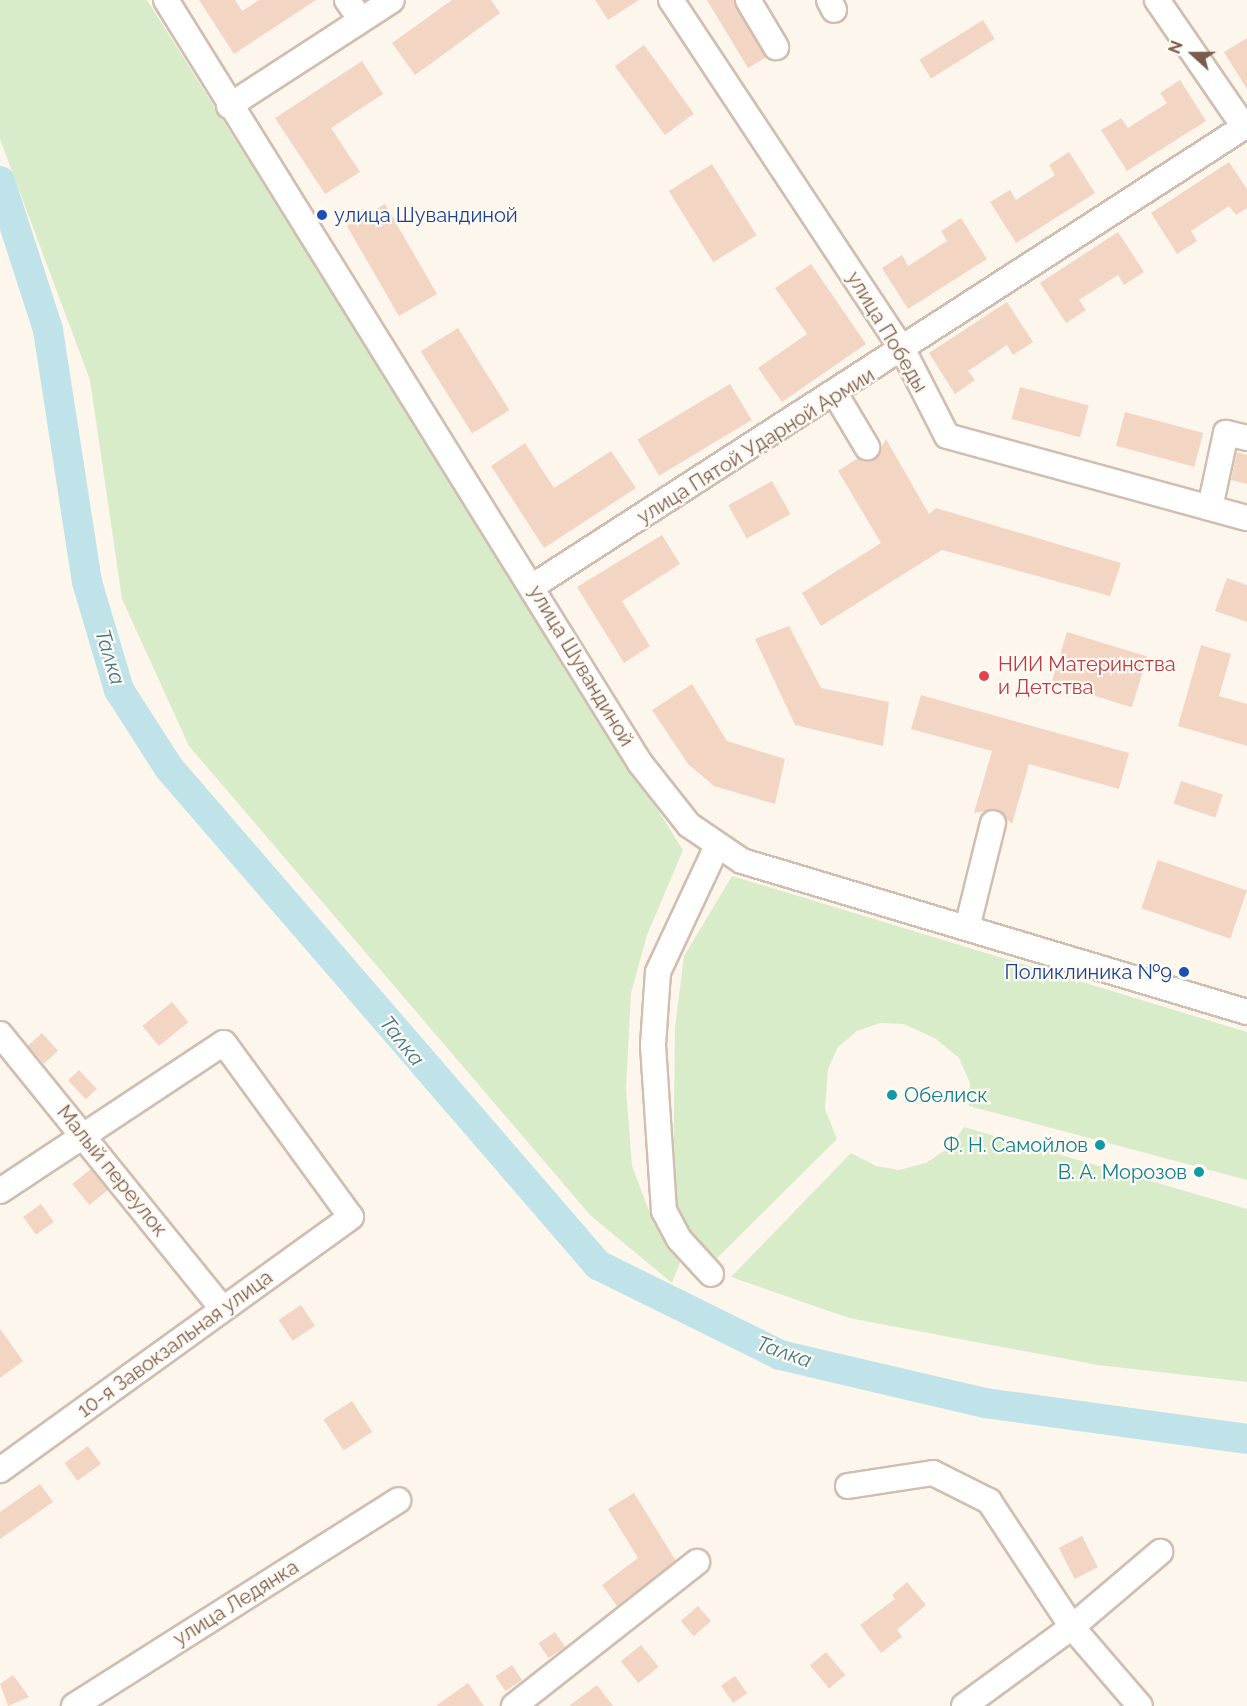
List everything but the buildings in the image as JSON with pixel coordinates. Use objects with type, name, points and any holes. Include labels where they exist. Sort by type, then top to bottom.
[{"type":"street","name":"улица Шувандиной","points":[[166,0],[229,106],[533,586],[640,763],[689,825],[716,848],[967,928],[1247,1012]]},
{"type":"street","points":[[347,0],[361,20]]},
{"type":"street","points":[[229,106],[392,0]]},
{"type":"street","name":"улица Победы","points":[[671,0],[904,352],[946,436],[1247,518]]},
{"type":"street","points":[[748,0],[776,47]]},
{"type":"street","points":[[1157,0],[1245,125]]},
{"type":"street","name":"улица Пятой Ударной Армии","points":[[533,586],[904,352],[1245,125]]},
{"type":"street","points":[[836,395],[867,447]]},
{"type":"street","points":[[1210,508],[1226,433],[1247,438]]},
{"type":"street","points":[[967,928],[993,823]]},
{"type":"street","points":[[711,1274],[680,1239],[664,1211],[653,1045],[658,972],[716,848]]},
{"type":"street","name":"Малый переулок","points":[[0,1034],[224,1309]]},
{"type":"street","name":"10-я Завокзальная улица","points":[[0,1470],[351,1217],[224,1043],[84,1135]]},
{"type":"street","points":[[0,1191],[84,1135]]},
{"type":"street","points":[[848,1486],[933,1473],[989,1501],[1072,1627],[1140,1706]]},
{"type":"street","name":"улица Ледянка","points":[[74,1706],[398,1500]]},
{"type":"street","points":[[964,1706],[1072,1627],[1160,1552]]},
{"type":"street","points":[[529,1701],[697,1562]]},
{"type":"green space","points":[[0,0],[147,0],[683,850],[647,935],[631,993],[626,1089],[632,1166],[654,1224],[681,1260],[672,1283],[590,1215],[189,746],[122,599],[90,380],[0,139]]},
{"type":"green space","points":[[732,876],[1247,1032],[1247,1180],[969,1106],[970,1083],[959,1058],[936,1039],[904,1024],[880,1023],[857,1031],[838,1047],[828,1069],[825,1109],[837,1139],[714,1261],[680,1219],[673,1187],[675,1027],[684,956]]},
{"type":"green space","points":[[964,1127],[1247,1209],[1247,1382],[1098,1365],[849,1318],[731,1277],[851,1153],[876,1166],[899,1170],[926,1163],[951,1146]]},
{"type":"waterway","name":"Талка","points":[[0,181],[48,330],[87,582],[119,690],[169,768],[598,1265],[780,1355],[985,1403],[1247,1439]]},
{"type":"place","name":"улица Шувандиной","points":[[322,215]]},
{"type":"place","name":"НИИ Материнства и Детства","points":[[984,676]]},
{"type":"place","name":"Поликлиника №9","points":[[1184,972]]},
{"type":"place","name":"Обелиск","points":[[892,1095]]},
{"type":"place","name":"Ф. Н. Самойлов","points":[[1100,1145]]},
{"type":"place","name":"В. А. Морозов","points":[[1199,1172]]}]
